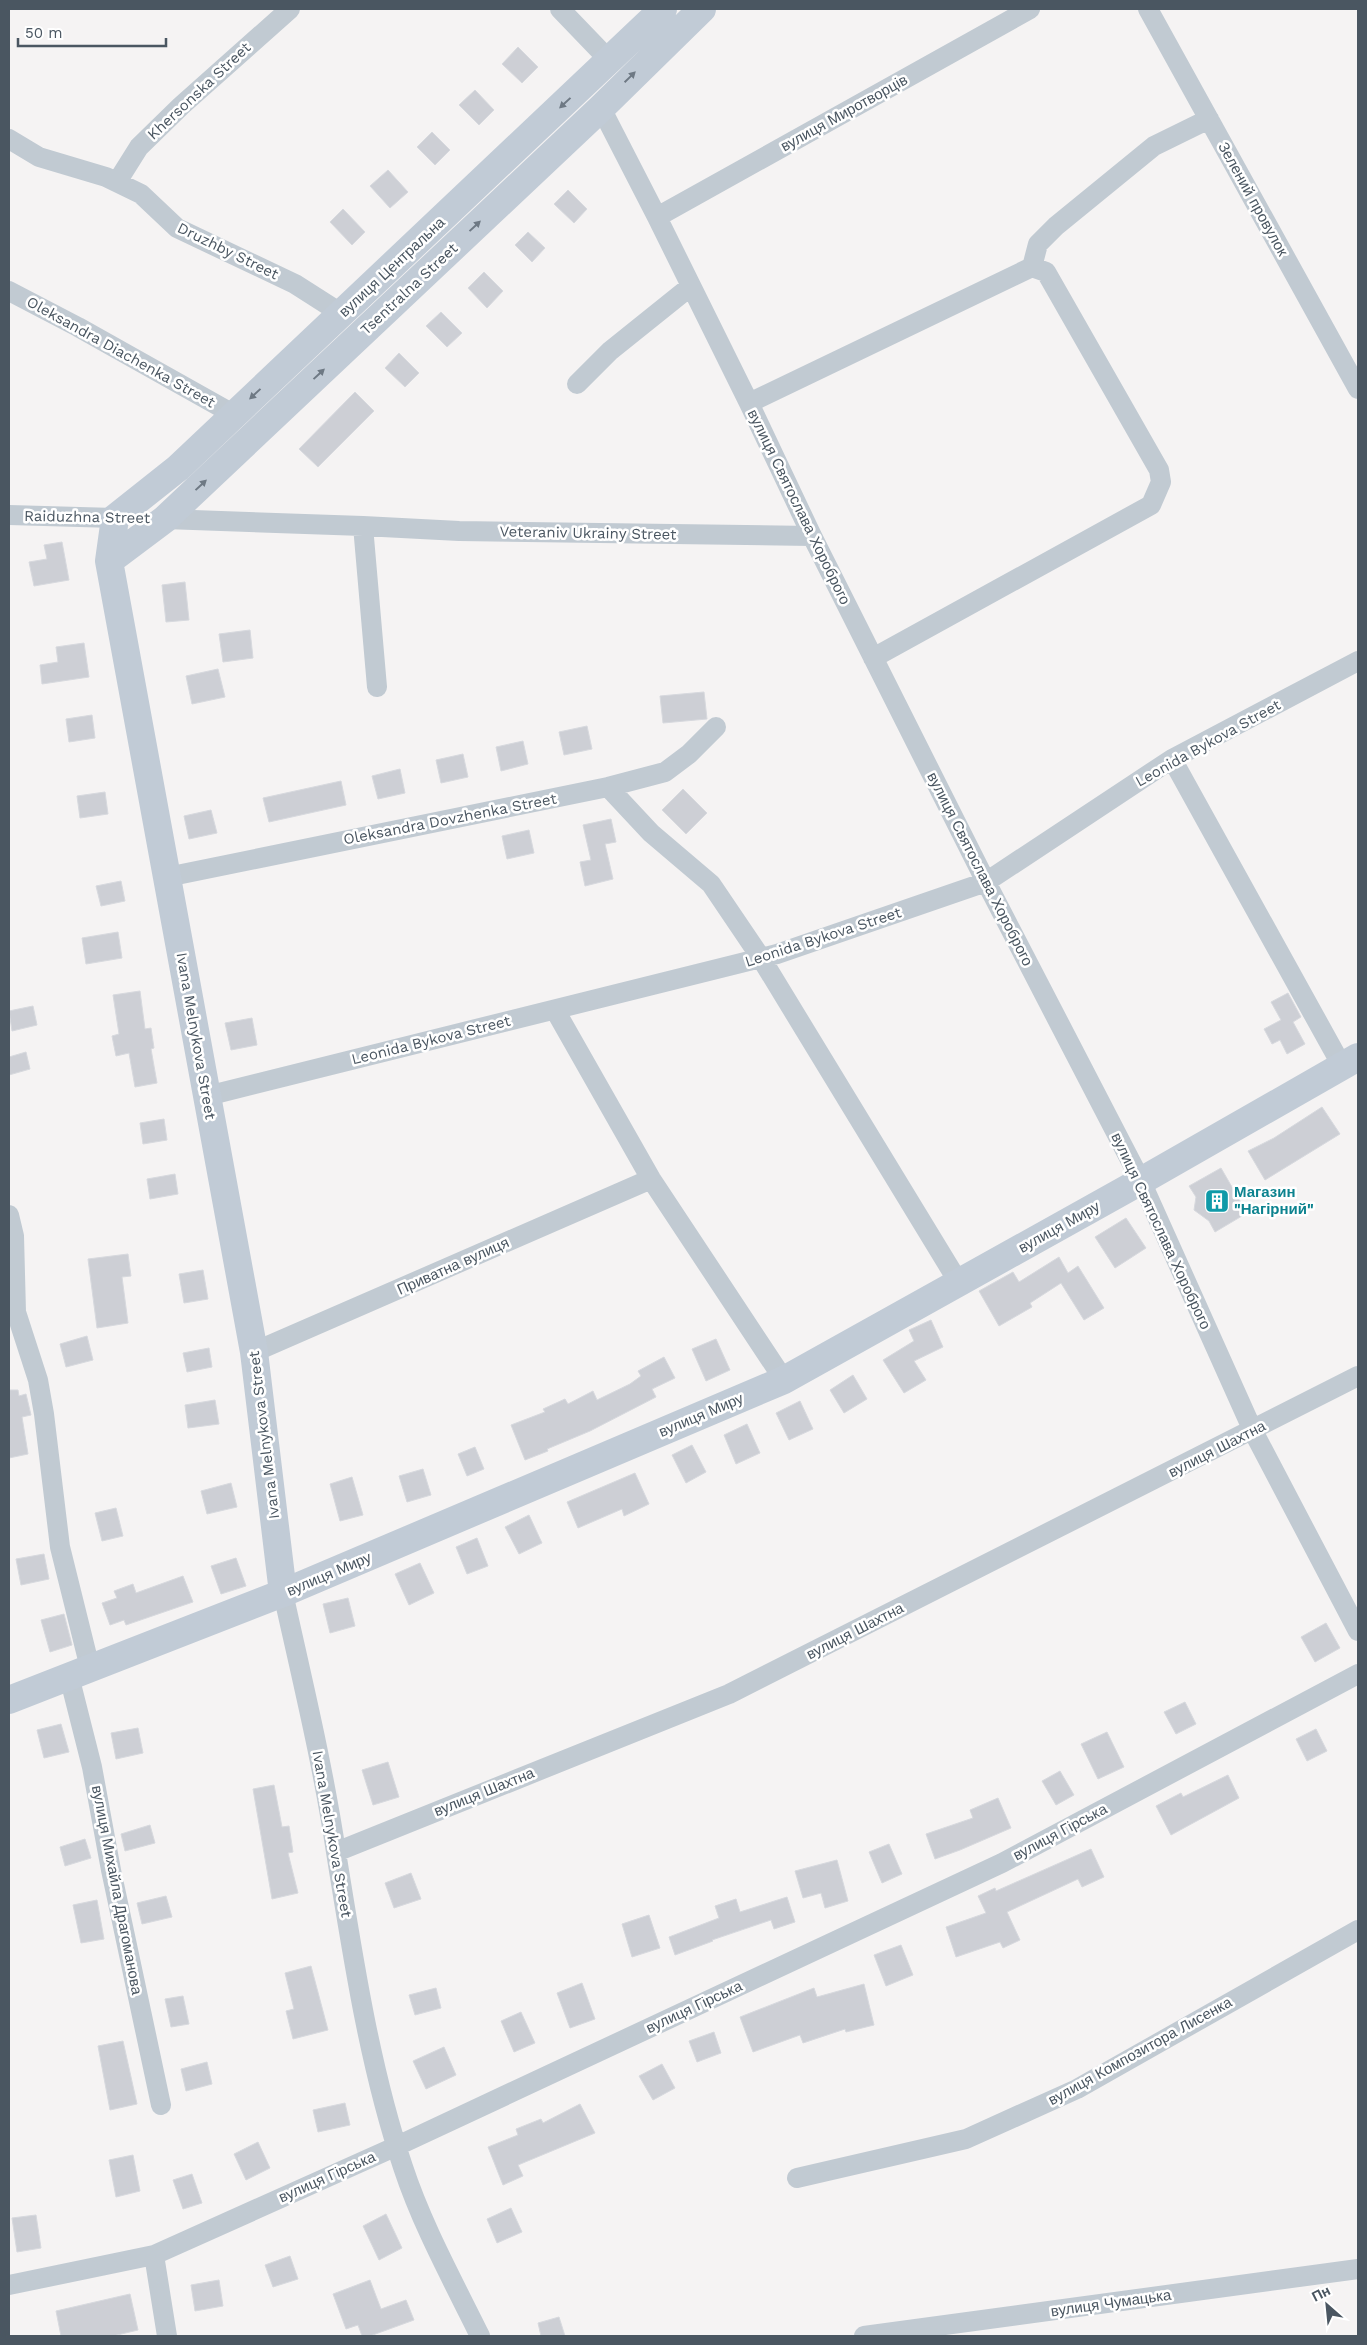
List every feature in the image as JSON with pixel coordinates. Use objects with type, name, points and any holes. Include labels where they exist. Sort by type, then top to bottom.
[{"type":"street","name":"Khersonska Street","points":[[117,182],[139,147],[181,106],[290,9]]},
{"type":"street","points":[[560,9],[610,61]]},
{"type":"street","name":"вулиця Центральна","points":[[115,518],[178,468],[663,9]]},
{"type":"street","name":"Tsentralna Street","points":[[109,561],[164,519],[600,108],[702,9]]},
{"type":"street","name":"вулиця Миротворців","points":[[657,217],[1030,9]]},
{"type":"street","name":"Зелений провулок","points":[[1148,9],[1358,389]]},
{"type":"street","name":"вулиця Святослава Хороброго","points":[[600,108],[750,403],[812,536],[873,658],[986,882],[1141,1181],[1253,1430],[1358,1631]]},
{"type":"street","points":[[1032,267],[1038,244],[1056,226],[1154,146],[1209,119]]},
{"type":"street","name":"Druzhby Street","points":[[9,139],[39,157],[117,182],[142,194],[177,228],[295,284],[342,314]]},
{"type":"street","points":[[750,403],[1032,267],[1046,272],[1159,470],[1161,482],[1150,505],[873,658]]},
{"type":"street","points":[[577,384],[610,351],[691,286]]},
{"type":"street","name":"Oleksandra Diachenka Street","points":[[9,291],[78,327],[233,414]]},
{"type":"street","name":"Raiduzhna Street","points":[[9,515],[164,519]]},
{"type":"street","name":"Ivana Melnykova Street","points":[[115,518],[109,561],[254,1352],[283,1593],[317,1748],[336,1852],[343,1903],[368,2028],[384,2104],[403,2166],[422,2215],[480,2336]]},
{"type":"street","name":"Veteraniv Ukrainy Street","points":[[164,519],[469,531],[812,536]]},
{"type":"street","points":[[363,526],[377,687]]},
{"type":"street","name":"Leonida Bykova Street","points":[[207,1096],[761,958],[986,882],[1172,759],[1358,660]]},
{"type":"street","name":"Oleksandra Dovzhenka Street","points":[[167,877],[608,787],[665,772],[689,754],[716,727]]},
{"type":"street","points":[[1172,759],[1350,1061]]},
{"type":"street","points":[[608,787],[651,833],[711,884],[761,958],[959,1283]]},
{"type":"street","points":[[555,1010],[651,1179],[784,1380]]},
{"type":"street","name":"вулиця Миру","points":[[9,1700],[283,1593],[784,1380],[1141,1181],[1350,1061]]},
{"type":"street","name":"Приватна вулиця","points":[[254,1352],[651,1179]]},
{"type":"street","name":"вулиця Михайла Драгоманова","points":[[9,1214],[14,1236],[16,1312],[38,1380],[44,1414],[60,1547],[80,1672],[92,1766],[111,1870],[161,2105]]},
{"type":"street","name":"вулиця Шахтна","points":[[336,1852],[729,1694],[1358,1376]]},
{"type":"street","name":"вулиця Гірська","points":[[9,2286],[154,2255],[397,2146],[1002,1863],[1358,1674]]},
{"type":"street","name":"вулиця Композитора Лисенка","points":[[797,2178],[966,2139],[1078,2088],[1358,1930]]},
{"type":"street","points":[[154,2255],[166,2336]]},
{"type":"street","name":"вулиця Чумацька","points":[[864,2336],[1358,2269]]},
{"type":"building","points":[[518,47],[538,67],[522,83],[502,64]]},
{"type":"building","points":[[475,90],[494,110],[479,125],[459,105]]},
{"type":"building","points":[[432,132],[450,150],[435,165],[417,147]]},
{"type":"building","points":[[388,170],[408,192],[390,208],[370,186]]},
{"type":"building","points":[[568,190],[587,209],[574,223],[554,204]]},
{"type":"building","points":[[343,209],[365,232],[352,245],[330,222]]},
{"type":"building","points":[[528,232],[545,248],[532,262],[515,245]]},
{"type":"building","points":[[484,272],[503,291],[487,308],[468,288]]},
{"type":"building","points":[[441,312],[462,333],[447,347],[426,326]]},
{"type":"building","points":[[399,353],[419,373],[405,387],[385,368]]},
{"type":"building","points":[[355,392],[374,411],[318,467],[299,449]]},
{"type":"building","points":[[62,542],[69,580],[34,586],[29,562],[47,559],[44,545]]},
{"type":"building","points":[[185,582],[189,620],[166,622],[162,585]]},
{"type":"building","points":[[250,630],[253,658],[223,662],[219,634]]},
{"type":"building","points":[[84,643],[89,677],[42,684],[40,665],[58,662],[56,647]]},
{"type":"building","points":[[218,669],[225,697],[192,704],[186,676]]},
{"type":"building","points":[[704,692],[707,719],[663,723],[660,696]]},
{"type":"building","points":[[92,715],[95,738],[69,742],[66,719]]},
{"type":"building","points":[[587,726],[592,749],[564,755],[559,732]]},
{"type":"building","points":[[523,741],[528,764],[501,771],[496,747]]},
{"type":"building","points":[[463,754],[468,777],[441,783],[436,760]]},
{"type":"building","points":[[400,769],[405,793],[378,799],[372,776]]},
{"type":"building","points":[[341,781],[346,805],[269,822],[263,798]]},
{"type":"building","points":[[683,789],[707,813],[686,834],[662,810]]},
{"type":"building","points":[[105,792],[108,814],[80,818],[77,796]]},
{"type":"building","points":[[211,810],[217,833],[189,839],[184,816]]},
{"type":"building","points":[[611,819],[616,842],[605,844],[613,879],[585,886],[580,862],[591,860],[583,825]]},
{"type":"building","points":[[529,830],[534,853],[507,859],[502,836]]},
{"type":"building","points":[[121,881],[125,901],[101,906],[96,886]]},
{"type":"building","points":[[118,932],[122,958],[86,964],[82,938]]},
{"type":"building","points":[[140,991],[145,1029],[151,1028],[154,1048],[151,1049],[157,1083],[135,1087],[129,1053],[116,1056],[112,1036],[119,1034],[113,995]]},
{"type":"building","points":[[1288,993],[1301,1017],[1293,1022],[1305,1044],[1287,1054],[1280,1040],[1272,1044],[1264,1029],[1281,1020],[1271,1002]]},
{"type":"building","points":[[33,1006],[37,1025],[12,1031],[9,1011]]},
{"type":"building","points":[[252,1018],[257,1045],[231,1050],[225,1023]]},
{"type":"building","points":[[26,1052],[30,1069],[9,1075],[9,1057]]},
{"type":"building","points":[[1322,1107],[1340,1134],[1265,1180],[1248,1151],[1274,1138]]},
{"type":"building","points":[[164,1119],[167,1140],[143,1144],[140,1123]]},
{"type":"building","name":"Магазин \"Нагірний\"","points":[[1221,1168],[1247,1213],[1215,1232],[1209,1221],[1194,1210],[1196,1197],[1189,1186]]},
{"type":"building","points":[[175,1174],[178,1194],[150,1199],[147,1179]]},
{"type":"building","points":[[1126,1218],[1146,1248],[1115,1268],[1095,1237]]},
{"type":"building","points":[[128,1254],[131,1276],[122,1277],[128,1323],[97,1328],[88,1259]]},
{"type":"building","points":[[1059,1257],[1068,1273],[1078,1266],[1104,1308],[1084,1320],[1061,1283],[1030,1303],[1032,1307],[999,1326],[979,1291],[1013,1272],[1019,1282]]},
{"type":"building","points":[[203,1270],[208,1299],[184,1303],[179,1274]]},
{"type":"building","points":[[931,1320],[943,1347],[914,1361],[926,1380],[904,1393],[883,1360],[914,1341],[909,1330]]},
{"type":"building","points":[[87,1336],[93,1360],[66,1367],[60,1344]]},
{"type":"building","points":[[716,1339],[730,1370],[706,1381],[692,1349]]},
{"type":"building","points":[[209,1348],[212,1367],[187,1372],[183,1353]]},
{"type":"building","points":[[664,1357],[675,1378],[652,1389],[656,1397],[590,1431],[525,1460],[511,1425],[545,1412],[543,1409],[565,1399],[568,1404],[593,1391],[597,1400],[630,1384],[641,1376],[638,1371]]},
{"type":"building","points":[[853,1375],[867,1399],[844,1413],[830,1390]]},
{"type":"building","points":[[9,1390],[18,1390],[19,1396],[26,1394],[31,1415],[22,1417],[28,1454],[9,1458]]},
{"type":"building","points":[[215,1400],[219,1424],[188,1428],[185,1405]]},
{"type":"building","points":[[800,1401],[813,1429],[789,1440],[776,1413]]},
{"type":"building","points":[[747,1424],[760,1453],[736,1464],[724,1435]]},
{"type":"building","points":[[692,1445],[706,1472],[686,1483],[672,1455]]},
{"type":"building","points":[[475,1447],[484,1469],[467,1476],[458,1454]]},
{"type":"building","points":[[423,1469],[431,1495],[407,1502],[399,1476]]},
{"type":"building","points":[[635,1473],[649,1504],[624,1516],[622,1509],[578,1528],[567,1502]]},
{"type":"building","points":[[352,1477],[363,1515],[340,1521],[330,1484]]},
{"type":"building","points":[[231,1483],[237,1507],[207,1514],[201,1491]]},
{"type":"building","points":[[116,1508],[123,1536],[102,1541],[95,1513]]},
{"type":"building","points":[[529,1515],[542,1543],[519,1554],[505,1527]]},
{"type":"building","points":[[477,1538],[488,1566],[467,1574],[456,1547]]},
{"type":"building","points":[[44,1554],[49,1579],[21,1585],[16,1559]]},
{"type":"building","points":[[236,1558],[246,1586],[221,1594],[211,1566]]},
{"type":"building","points":[[420,1563],[434,1593],[409,1605],[395,1574]]},
{"type":"building","points":[[183,1576],[193,1602],[126,1625],[124,1620],[110,1625],[102,1603],[117,1598],[114,1591],[133,1584],[136,1593]]},
{"type":"building","points":[[348,1598],[355,1626],[330,1633],[323,1604]]},
{"type":"building","points":[[64,1614],[72,1645],[50,1652],[41,1620]]},
{"type":"building","points":[[1326,1623],[1340,1648],[1315,1662],[1301,1637]]},
{"type":"building","points":[[1185,1702],[1196,1724],[1176,1734],[1164,1712]]},
{"type":"building","points":[[61,1724],[69,1752],[44,1758],[37,1730]]},
{"type":"building","points":[[138,1728],[143,1753],[116,1759],[111,1733]]},
{"type":"building","points":[[1316,1729],[1327,1751],[1307,1761],[1296,1739]]},
{"type":"building","points":[[1107,1732],[1124,1767],[1098,1779],[1081,1744]]},
{"type":"building","points":[[388,1762],[399,1797],[373,1805],[362,1770]]},
{"type":"building","points":[[1060,1771],[1074,1795],[1056,1805],[1042,1781]]},
{"type":"building","points":[[1228,1775],[1239,1798],[1171,1835],[1156,1806],[1181,1793],[1183,1797]]},
{"type":"building","points":[[274,1785],[282,1827],[289,1826],[293,1852],[288,1853],[298,1893],[272,1899],[253,1789]]},
{"type":"building","points":[[998,1798],[1011,1828],[935,1859],[926,1834],[973,1818],[970,1810]]},
{"type":"building","points":[[150,1825],[155,1843],[125,1851],[121,1834]]},
{"type":"building","points":[[85,1839],[91,1858],[65,1866],[60,1847]]},
{"type":"building","points":[[889,1844],[902,1874],[882,1883],[869,1852]]},
{"type":"building","points":[[1091,1849],[1104,1877],[1082,1887],[1078,1879],[1007,1912],[1020,1940],[1003,1948],[1000,1942],[956,1957],[946,1927],[986,1913],[978,1896],[995,1888],[996,1891]]},
{"type":"building","points":[[837,1860],[848,1901],[825,1908],[821,1893],[803,1898],[795,1871]]},
{"type":"building","points":[[411,1873],[421,1899],[394,1908],[385,1883]]},
{"type":"building","points":[[166,1896],[172,1917],[142,1924],[137,1903]]},
{"type":"building","points":[[787,1897],[795,1922],[774,1929],[771,1920],[675,1955],[669,1937],[719,1918],[715,1906],[736,1899],[740,1912]]},
{"type":"building","points":[[97,1900],[104,1939],[81,1943],[73,1905]]},
{"type":"building","points":[[649,1915],[660,1948],[632,1957],[622,1924]]},
{"type":"building","points":[[901,1945],[913,1975],[886,1986],[874,1955]]},
{"type":"building","points":[[311,1966],[328,2030],[293,2039],[286,2011],[294,2009],[285,1973]]},
{"type":"building","points":[[582,1983],[595,2019],[570,2028],[557,1993]]},
{"type":"building","points":[[864,1984],[874,2025],[846,2032],[845,2029],[803,2043],[800,2035],[753,2052],[740,2017],[814,1988],[817,1997]]},
{"type":"building","points":[[436,1988],[441,2008],[415,2015],[409,1995]]},
{"type":"building","points":[[183,1996],[189,2024],[171,2027],[165,1999]]},
{"type":"building","points":[[521,2012],[535,2043],[514,2052],[501,2021]]},
{"type":"building","points":[[714,2032],[721,2053],[697,2062],[689,2041]]},
{"type":"building","points":[[123,2041],[137,2104],[110,2110],[98,2046]]},
{"type":"building","points":[[444,2047],[456,2075],[426,2089],[413,2061]]},
{"type":"building","points":[[207,2062],[212,2084],[186,2091],[181,2069]]},
{"type":"building","points":[[662,2064],[675,2088],[653,2100],[639,2076]]},
{"type":"building","points":[[345,2103],[350,2125],[318,2132],[313,2110]]},
{"type":"building","points":[[580,2104],[595,2133],[518,2165],[523,2176],[503,2185],[488,2147],[518,2135],[516,2129],[541,2119],[543,2123]]},
{"type":"building","points":[[258,2142],[270,2168],[246,2180],[234,2154]]},
{"type":"building","points":[[133,2155],[140,2191],[116,2197],[109,2160]]},
{"type":"building","points":[[192,2174],[202,2203],[183,2209],[173,2180]]},
{"type":"building","points":[[511,2208],[522,2232],[497,2243],[487,2219]]},
{"type":"building","points":[[386,2214],[402,2248],[379,2260],[363,2226]]},
{"type":"building","points":[[36,2215],[41,2248],[17,2252],[12,2218]]},
{"type":"building","points":[[290,2256],[298,2279],[273,2287],[265,2265]]},
{"type":"building","points":[[219,2280],[223,2306],[195,2311],[191,2285]]},
{"type":"building","points":[[370,2280],[381,2309],[406,2300],[414,2320],[370,2336],[362,2336],[358,2325],[346,2329],[333,2294]]},
{"type":"building","points":[[130,2294],[138,2330],[113,2336],[61,2336],[56,2311]]},
{"type":"building","points":[[559,2317],[565,2336],[541,2336],[538,2323]]},
{"type":"place","name":"Магазин \"Нагірний\"","points":[[1217,1201]]}]
